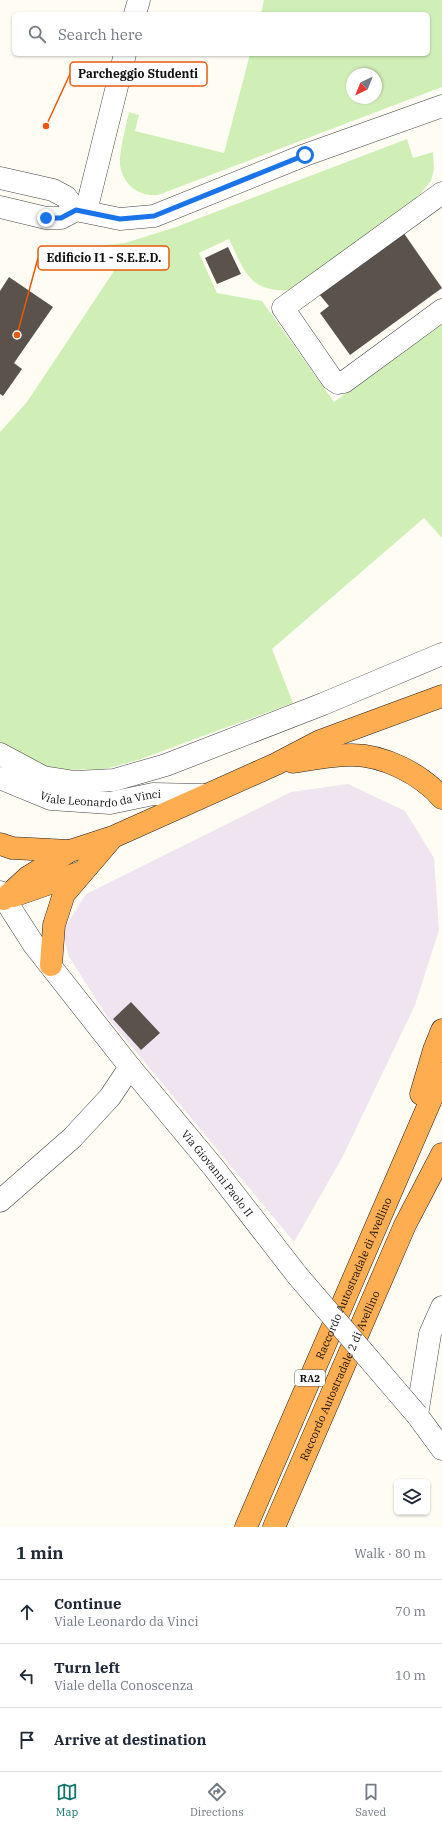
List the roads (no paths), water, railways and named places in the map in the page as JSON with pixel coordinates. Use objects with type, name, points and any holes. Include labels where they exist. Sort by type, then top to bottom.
[{"type":"highway","points":[[2,895],[28,877],[70,852],[113,837],[276,764],[320,741],[442,696]]},
{"type":"highway","points":[[276,764],[346,755],[375,758],[398,766],[420,779],[442,798]]},
{"type":"highway","points":[[51,965],[54,925],[64,894],[113,837]]},
{"type":"highway","points":[[0,844],[12,848],[70,852]]},
{"type":"highway","points":[[2,895],[82,872]]},
{"type":"highway","points":[[403,1164],[421,1094],[434,1050],[442,1030]]},
{"type":"highway","name":"Raccordo Autostradale di Avellino","points":[[246,1527],[442,1074]]},
{"type":"highway","name":"Raccordo Autostradale 2 di Avellino","points":[[274,1527],[442,1142]]},
{"type":"highway","points":[[407,1223],[442,1154]]},
{"type":"street","points":[[136,12],[139,0]]},
{"type":"street","points":[[81,210],[124,56]]},
{"type":"street","points":[[0,178],[53,190],[66,197],[81,210],[120,219],[154,216],[305,155],[442,106]]},
{"type":"street","points":[[442,193],[283,308],[332,379],[338,383],[344,382],[442,310]]},
{"type":"street","points":[[0,207],[46,218],[61,218],[81,210]]},
{"type":"street","points":[[0,754],[43,777],[75,782],[114,780],[166,765],[323,704],[442,654]]},
{"type":"street","name":"Viale Leonardo da Vinci","points":[[0,778],[51,799],[110,803],[153,794],[204,795]]},
{"type":"street","name":"Via Giovanni Paolo II","points":[[2,895],[34,945],[130,1067],[214,1168],[297,1275],[417,1415],[442,1449]]},
{"type":"street","points":[[0,1200],[72,1138],[110,1097],[130,1067]]},
{"type":"street","points":[[417,1415],[430,1334],[442,1307]]},
{"type":"place","name":"Parcheggio Studenti","points":[[46,126]]},
{"type":"place","name":"Edificio I1 - S.E.E.D.","points":[[17,335]]}]
